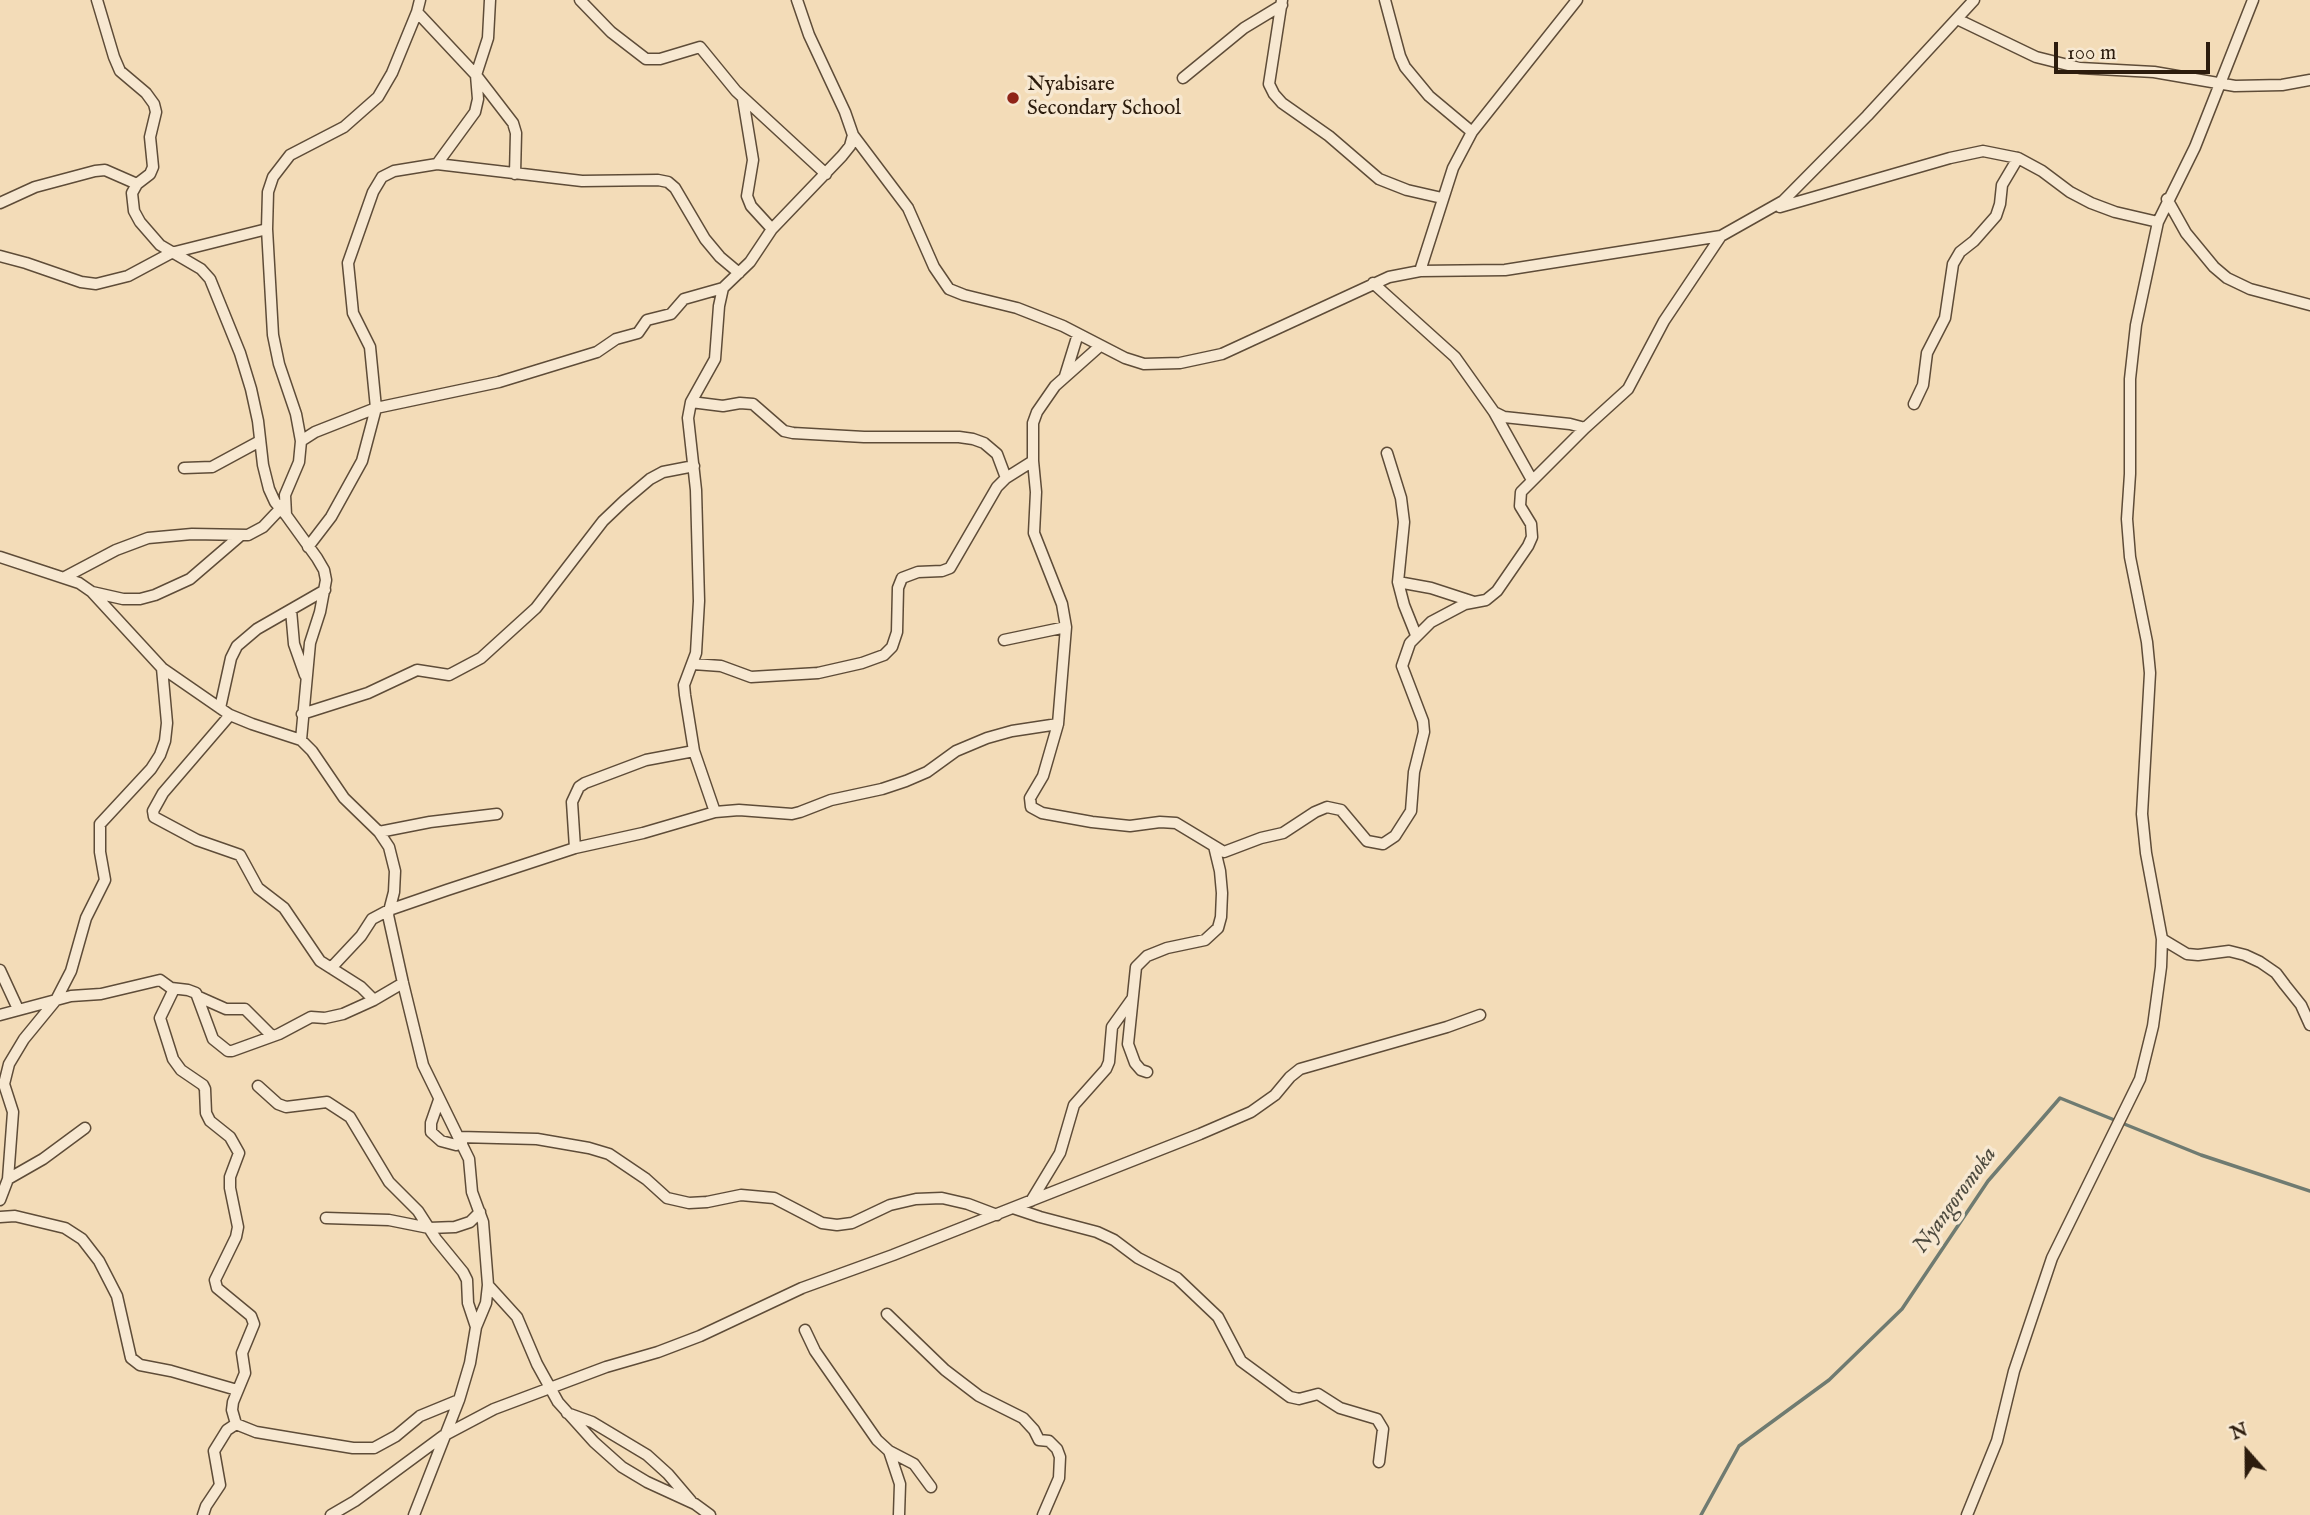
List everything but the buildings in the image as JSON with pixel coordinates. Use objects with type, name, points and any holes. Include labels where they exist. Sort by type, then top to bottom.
[{"type":"street","points":[[97,0],[120,71],[146,93],[156,112],[150,137],[153,167],[150,174],[137,184],[132,192],[134,211],[151,236],[171,253],[201,269],[210,279],[240,353],[254,400],[269,489],[324,570],[325,590],[310,643],[301,740]]},
{"type":"street","points":[[437,164],[475,112],[478,99],[476,75],[488,38],[490,0]]},
{"type":"street","points":[[580,0],[611,32],[646,59],[660,59],[700,47],[743,98],[826,174]]},
{"type":"street","points":[[797,0],[809,35],[853,135],[908,208],[934,267],[949,289],[964,296],[1017,308],[1125,358],[1144,364],[1164,365],[1222,354],[1390,277],[1420,271],[1505,270],[1721,236],[1783,201],[1974,0]]},
{"type":"street","points":[[1385,0],[1405,67],[1429,96],[1472,132]]},
{"type":"street","points":[[1420,271],[1441,198],[1472,132],[1577,0]]},
{"type":"street","points":[[1968,1515],[1997,1441],[2014,1371],[2052,1258],[2140,1079],[2153,1026],[2162,939],[2146,853],[2142,814],[2150,691],[2149,656],[2133,577],[2127,519],[2130,379],[2136,325],[2158,222],[2195,147],[2253,0]]},
{"type":"street","points":[[1282,2],[1269,84],[1274,94],[1379,179],[1407,190],[1441,198]]},
{"type":"street","points":[[1183,78],[1244,28],[1282,2]]},
{"type":"street","points":[[65,577],[116,550],[148,538],[192,534],[240,536],[256,532],[283,512],[285,495],[299,461],[301,441],[273,335],[267,229],[268,192],[273,177],[290,155],[344,127],[378,97],[419,6],[513,123],[516,133],[516,173]]},
{"type":"street","points":[[1957,19],[2036,57],[2080,68],[2154,72],[2255,87],[2310,80]]},
{"type":"street","points":[[743,98],[753,160],[747,197],[751,206],[772,229]]},
{"type":"street","points":[[301,441],[315,432],[376,408],[499,382],[597,352],[616,339],[638,333],[647,320],[671,314],[684,299],[723,288],[758,251],[772,229],[826,174],[849,146],[853,135]]},
{"type":"street","points":[[1770,210],[1983,151],[2018,158],[2091,203],[2115,212],[2158,222]]},
{"type":"street","points":[[1914,404],[1923,385],[1927,353],[1945,318],[1953,264],[1960,252],[1974,241],[1996,216],[2001,185],[2018,158]]},
{"type":"street","points":[[308,547],[335,510],[362,461],[376,408],[370,347],[353,313],[348,263],[376,184],[382,177],[394,171],[437,164],[582,181],[668,182],[675,188],[705,239],[720,257],[739,273]]},
{"type":"street","points":[[1,199],[94,171],[105,170],[137,184]]},
{"type":"street","points":[[2167,200],[2186,233],[2214,267],[2227,278],[2250,289],[2310,305]]},
{"type":"street","points":[[0,256],[26,262],[70,279],[96,284],[128,276],[171,253],[267,229]]},
{"type":"street","points":[[1100,346],[1065,376],[1035,418],[1034,533],[1062,604],[1066,628],[1058,724],[1043,776],[1030,798],[1031,807],[1042,813],[1092,822],[1130,826],[1171,822],[1195,832],[1219,850],[1229,851],[1261,838],[1276,836],[1327,807],[1341,810],[1367,841],[1378,845],[1392,839],[1411,811],[1415,772],[1424,732],[1423,720],[1402,666],[1406,651],[1416,635],[1431,622],[1465,604],[1491,597],[1528,546],[1532,528],[1519,500],[1521,492],[1628,389],[1664,321],[1721,236]]},
{"type":"street","points":[[1373,283],[1455,357],[1494,412],[1532,480]]},
{"type":"street","points":[[715,812],[694,751],[684,685],[693,664],[698,634],[699,601],[694,466],[688,418],[691,402],[715,359],[723,288]]},
{"type":"street","points":[[1065,376],[1078,334]]},
{"type":"street","points":[[691,402],[723,406],[752,404],[784,431],[793,433],[973,439],[984,443],[997,454],[1006,478]]},
{"type":"street","points":[[1494,412],[1504,417],[1585,428]]},
{"type":"street","points":[[184,468],[212,467],[260,441]]},
{"type":"street","points":[[1387,453],[1401,498],[1404,522],[1398,582],[1416,635]]},
{"type":"street","points":[[693,664],[722,666],[751,677],[760,677],[784,673],[818,673],[884,655],[892,646],[897,632],[899,582],[910,574],[942,571],[952,566],[991,497],[1006,478],[1033,461]]},
{"type":"street","points":[[302,714],[368,694],[417,670],[449,675],[481,658],[536,608],[604,521],[624,501],[650,479],[663,472],[694,466]]},
{"type":"street","points":[[0,557],[65,577],[92,592],[122,599],[155,595],[190,579],[240,536]]},
{"type":"street","points":[[1398,582],[1431,587],[1474,602]]},
{"type":"street","points":[[325,590],[257,629],[237,646],[231,658],[225,711],[163,793],[153,811],[154,817],[197,840],[240,855],[258,888],[284,908],[320,961],[361,987],[374,1000]]},
{"type":"street","points":[[92,592],[162,668],[225,711],[251,724],[301,740],[312,751],[344,798],[379,832],[389,847],[395,871],[389,922],[423,1065],[461,1140],[471,1166],[472,1192],[485,1235],[488,1284],[486,1303],[476,1327],[470,1363],[459,1400],[414,1515]]},
{"type":"street","points":[[291,610],[294,644],[306,675]]},
{"type":"street","points":[[1004,640],[1066,628]]},
{"type":"street","points":[[0,1200],[8,1179],[13,1112],[4,1084],[9,1064],[24,1039],[56,1000],[71,971],[86,918],[105,880],[100,852],[100,824],[151,769],[160,755],[167,723],[162,668]]},
{"type":"street","points":[[331,968],[372,919],[389,910],[575,848],[643,833],[715,812],[800,812],[831,800],[906,781],[927,772],[957,751],[987,738],[1058,724]]},
{"type":"street","points":[[575,848],[571,810],[579,787],[591,779],[646,760],[694,751]]},
{"type":"street","points":[[379,832],[430,822],[497,814]]},
{"type":"street","points":[[1147,1072],[1135,1063],[1128,1044],[1136,967],[1140,961],[1167,948],[1205,940],[1218,928],[1222,893],[1214,846]]},
{"type":"street","points":[[2162,939],[2187,954],[2229,951],[2260,962],[2276,973],[2301,1005],[2310,1025]]},
{"type":"street","points":[[0,970],[18,1009]]},
{"type":"street","points":[[0,1015],[56,1000],[111,992],[156,980],[164,981],[174,989],[192,990],[199,997],[226,1009],[245,1009],[272,1036]]},
{"type":"street","points":[[199,997],[207,1028],[213,1039],[228,1051],[232,1051],[311,1017],[332,1018],[374,1000],[403,983]]},
{"type":"street","points":[[174,989],[160,1018],[170,1052],[178,1067],[203,1085],[206,1113],[210,1121],[230,1137],[239,1153],[230,1177],[238,1227],[236,1237],[215,1280],[217,1288],[253,1320],[252,1331],[242,1353],[245,1373],[232,1410],[236,1424]]},
{"type":"street","points":[[1031,1201],[1060,1153],[1074,1105],[1110,1062],[1112,1027],[1132,999]]},
{"type":"street","points":[[331,1515],[355,1501],[443,1436],[494,1409],[548,1387],[700,1336],[728,1325],[774,1299],[1031,1201],[1251,1112],[1266,1102],[1300,1069],[1480,1015]]},
{"type":"street","points":[[258,1086],[268,1097],[286,1107],[327,1102],[339,1108],[358,1128],[389,1182],[418,1211],[442,1248],[463,1272],[467,1280],[468,1303],[476,1327]]},
{"type":"street","points":[[439,1100],[431,1123],[431,1132],[441,1141],[456,1144],[461,1140],[537,1139],[589,1148],[608,1154],[646,1179],[667,1198],[689,1203],[741,1195],[774,1198],[822,1223],[837,1225],[852,1223],[890,1205],[915,1199],[942,1198],[996,1214]]},
{"type":"street","points":[[8,1179],[43,1159],[85,1128]]},
{"type":"street","points":[[1013,1208],[1097,1231],[1138,1258],[1177,1278],[1218,1317],[1241,1361],[1290,1397],[1298,1399],[1318,1394],[1340,1408],[1377,1419],[1383,1429],[1379,1462]]},
{"type":"street","points":[[326,1218],[389,1220],[429,1228],[463,1225],[480,1212]]},
{"type":"street","points":[[0,1217],[15,1216],[65,1228],[82,1239],[99,1261],[117,1296],[131,1358],[139,1365],[237,1390]]},
{"type":"street","points":[[488,1284],[517,1317],[548,1387],[594,1443],[622,1467],[710,1515]]},
{"type":"street","points":[[887,1314],[953,1376],[979,1396],[1023,1418],[1039,1440],[1049,1441],[1057,1450],[1060,1457],[1059,1478],[1043,1515]]},
{"type":"street","points":[[805,1330],[815,1351],[870,1430],[889,1451],[914,1464],[931,1487]]},
{"type":"street","points":[[236,1424],[256,1432],[298,1440],[353,1448],[374,1448],[396,1436],[420,1416],[459,1400]]},
{"type":"street","points":[[567,1413],[592,1422],[647,1455],[668,1474],[692,1503]]},
{"type":"street","points":[[203,1515],[220,1485],[214,1451],[227,1430],[236,1424]]},
{"type":"street","points":[[889,1451],[900,1485],[899,1515]]},
{"type":"waterway","name":"Nyangoromoka","points":[[1701,1515],[1739,1446],[1829,1380],[1902,1309],[1988,1181],[2060,1098],[2201,1155],[2310,1191]]},
{"type":"place","name":"Nyabisare Secondary School","points":[[1013,98]]}]
